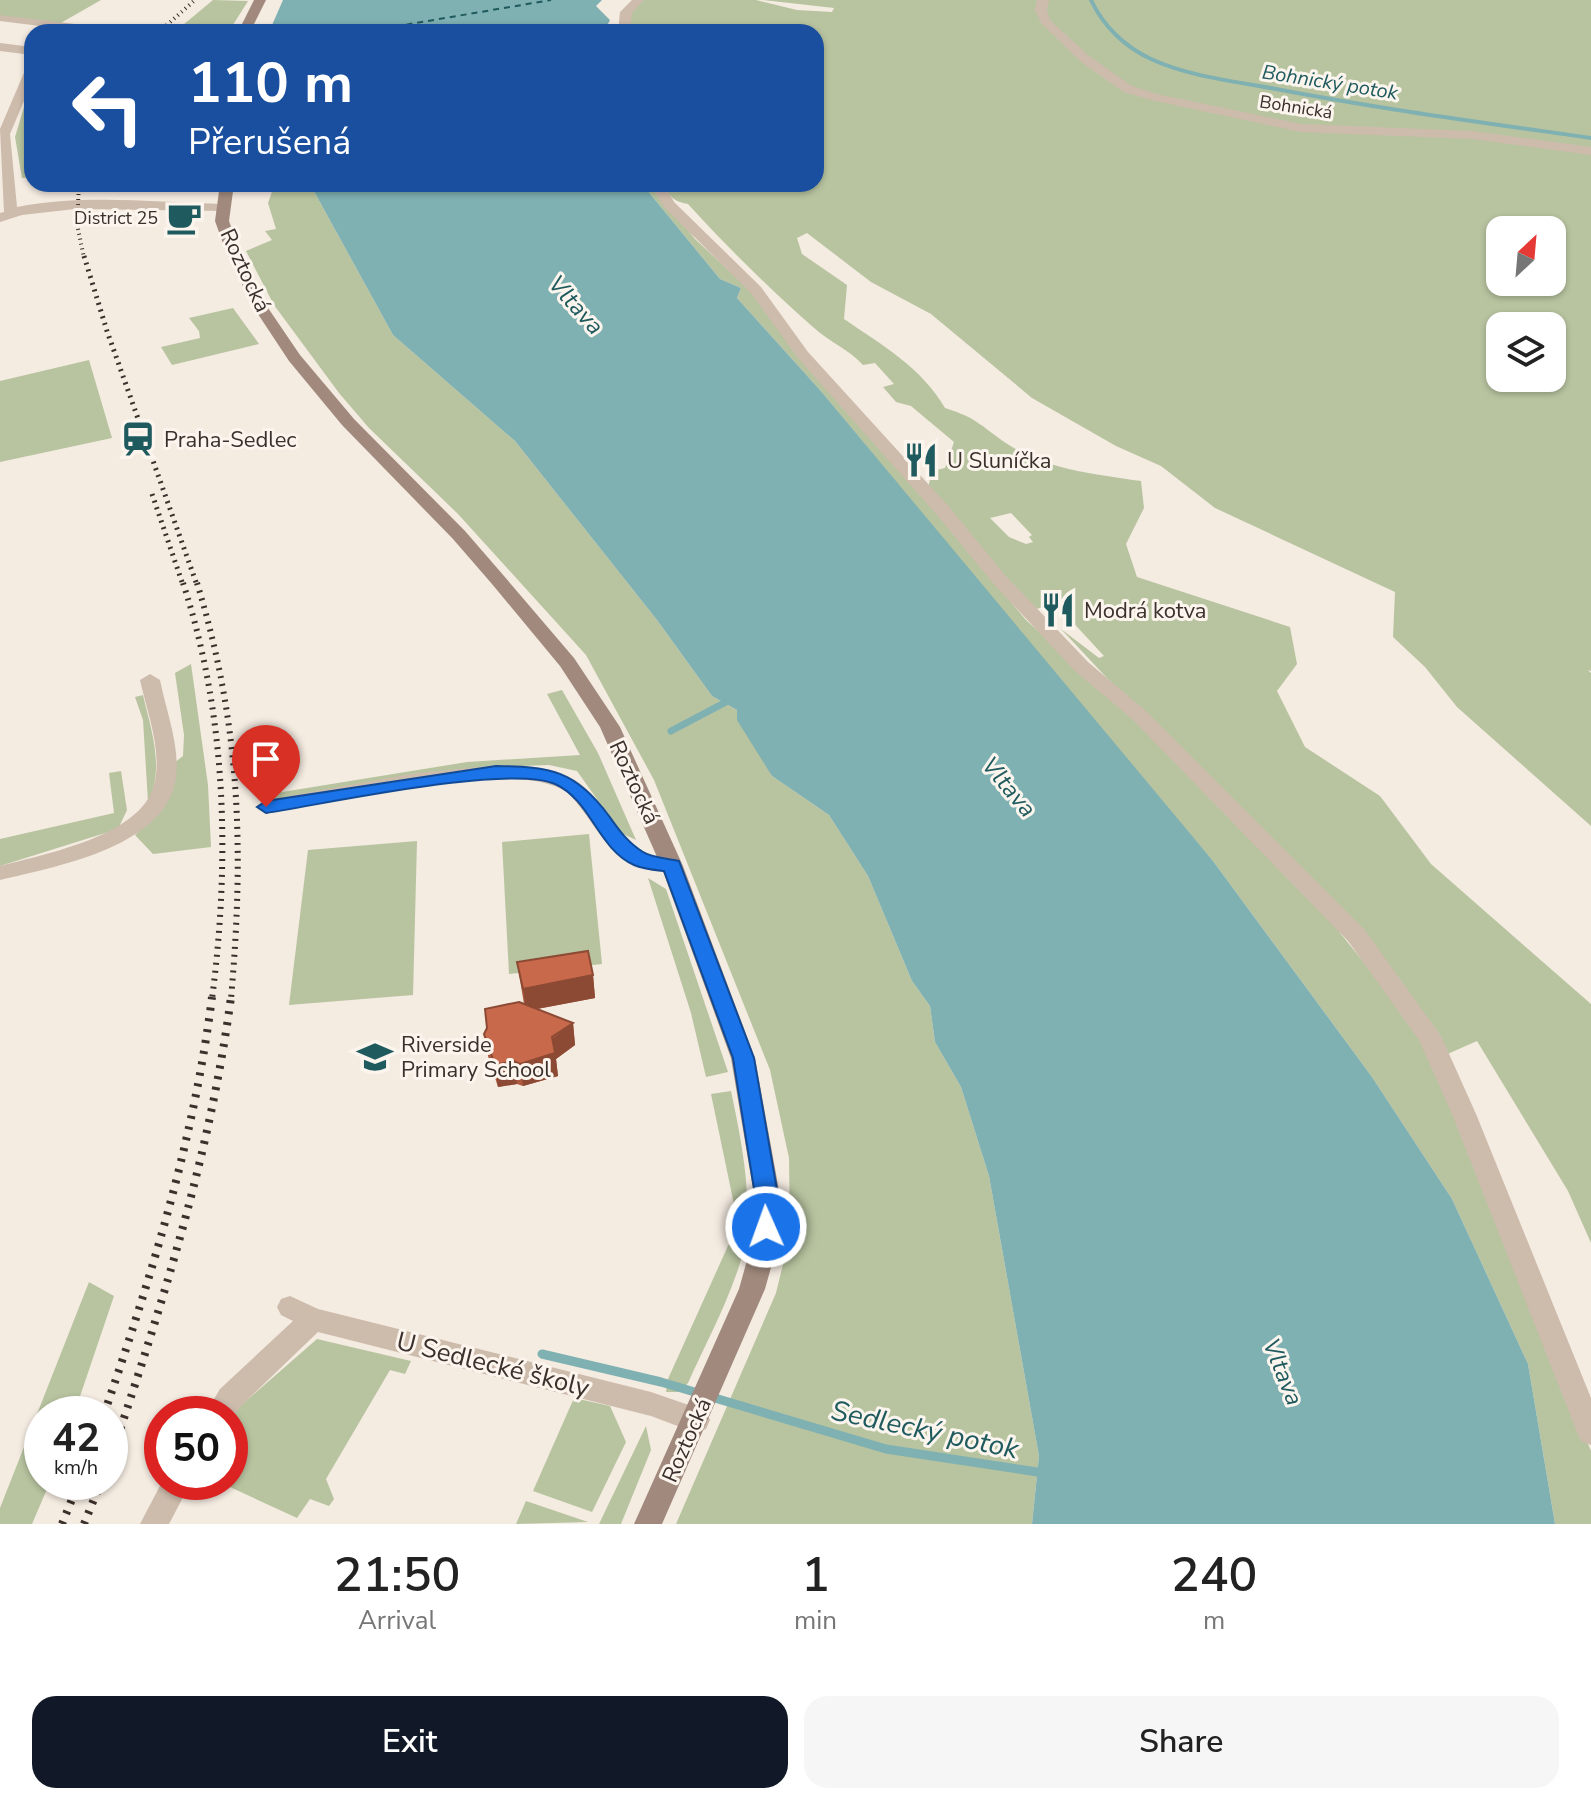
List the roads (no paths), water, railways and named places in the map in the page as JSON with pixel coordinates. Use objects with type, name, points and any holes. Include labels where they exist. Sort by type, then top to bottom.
[{"type":"main road","points":[[248,24],[260,0]]},
{"type":"main road","name":"Roztocká","points":[[225,192],[222,221],[247,282],[294,358],[348,422],[459,535],[567,662],[610,727],[672,866],[743,1058],[769,1207],[764,1246],[752,1289],[648,1524]]},
{"type":"street","name":"Bohnická","points":[[1043,0],[1041,10],[1045,21],[1085,59],[1128,89],[1155,97],[1301,128],[1472,135],[1591,151]]},
{"type":"street","points":[[627,24],[634,2]]},
{"type":"street","points":[[0,18],[37,24]]},
{"type":"street","points":[[0,47],[24,50]]},
{"type":"street","points":[[24,87],[4,134],[6,216],[106,206],[221,208]]},
{"type":"street","points":[[662,192],[669,204],[756,290],[803,355],[998,578],[1081,666],[1140,716],[1356,935],[1429,1036],[1464,1114],[1591,1432]]},
{"type":"street","points":[[0,873],[112,838],[143,819],[160,799],[166,772],[150,680]]},
{"type":"street","points":[[266,807],[496,772],[536,773],[562,780],[582,794],[619,844],[640,860],[672,866]]},
{"type":"street","name":"U Sedlecké školy","points":[[232,1396],[301,1313],[651,1404],[696,1420]]},
{"type":"street","points":[[154,1524],[167,1500]]},
{"type":"water","points":[[283,0],[602,0],[596,6],[610,20],[608,24],[272,24]]},
{"type":"water","name":"Vltava","points":[[314,192],[649,192],[720,279],[741,288],[737,298],[820,390],[1213,861],[1372,1077],[1452,1199],[1528,1364],[1555,1524],[1032,1524],[1039,1456],[989,1176],[961,1087],[935,1042],[930,1006],[912,981],[868,876],[829,815],[772,776],[737,720],[737,710],[712,696],[657,620],[515,441],[393,335]]},
{"type":"waterway","name":"Bohnický potok","points":[[1091,0],[1108,27],[1124,42],[1151,59],[1181,70],[1354,103],[1591,138]]},
{"type":"waterway","points":[[671,731],[726,702]]},
{"type":"waterway","name":"Sedlecký potok","points":[[542,1354],[661,1382],[886,1449],[1044,1473]]},
{"type":"railway","points":[[168,24],[195,0]]},
{"type":"railway","points":[[79,192],[77,224],[84,258]]},
{"type":"railway","points":[[84,256],[107,331],[197,585]]},
{"type":"railway","points":[[152,494],[183,585]]},
{"type":"railway","points":[[183,583],[209,685],[221,789],[221,894],[212,999]]},
{"type":"railway","points":[[197,583],[212,636],[231,738],[238,840],[231,999]]},
{"type":"railway","points":[[110,1396],[169,1208],[194,1103],[212,997]]},
{"type":"railway","points":[[128,1405],[165,1289],[197,1173],[231,997]]},
{"type":"railway","points":[[62,1524],[72,1500]]},
{"type":"railway","points":[[84,1524],[94,1500]]},
{"type":"place","name":"District 25","points":[[184,218]]},
{"type":"place","name":"Praha-Sedlec","points":[[138,439]]},
{"type":"place","name":"U Sluníčka","points":[[921,460]]},
{"type":"place","name":"Modrá kotva","points":[[1058,610]]},
{"type":"place","name":"Riverside Primary School","points":[[375,1057]]}]
